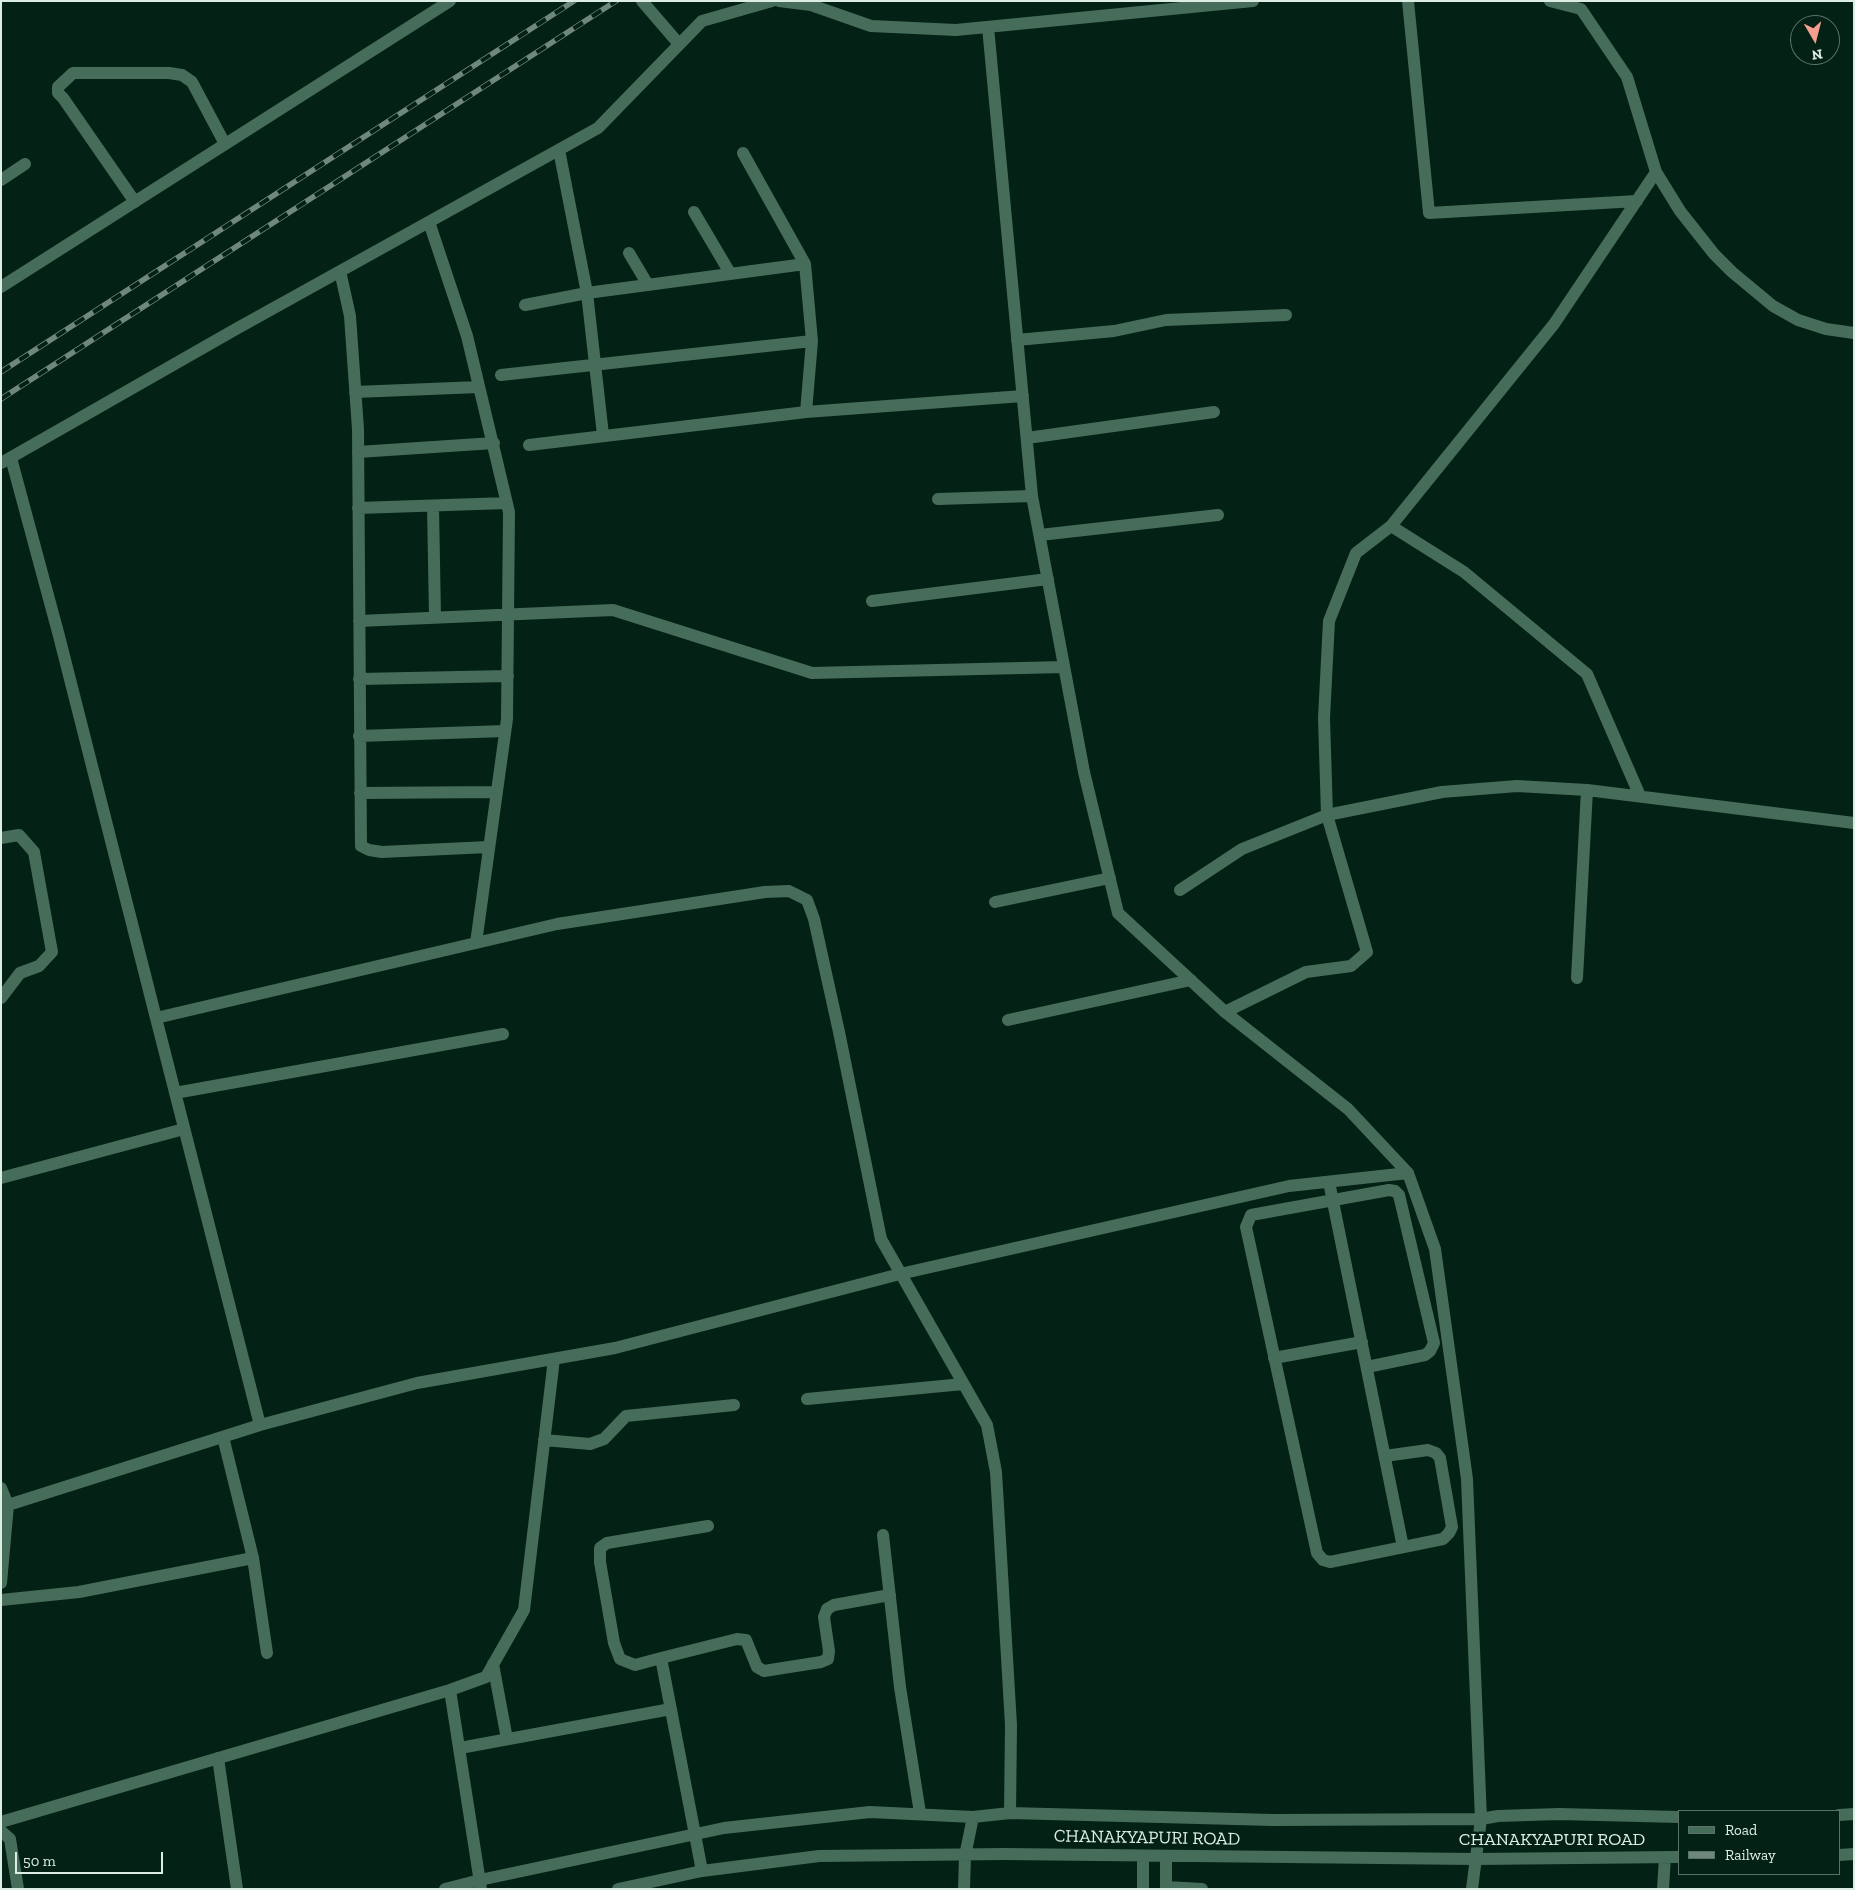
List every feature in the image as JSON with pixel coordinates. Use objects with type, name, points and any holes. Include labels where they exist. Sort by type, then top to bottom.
[{"type":"street","points":[[3,283],[135,202],[450,1]]},
{"type":"street","points":[[642,1],[679,44]]},
{"type":"street","points":[[260,1425],[174,1094],[61,645],[6,460],[598,128],[702,21],[772,1]]},
{"type":"street","points":[[779,1],[811,5],[871,26],[956,30],[1253,1]]},
{"type":"street","points":[[1408,1],[1429,213],[1637,201]]},
{"type":"street","points":[[1550,1],[1581,9],[1627,77],[1656,172],[1680,211],[1714,254],[1732,272],[1773,306],[1798,320],[1826,329],[1854,333]]},
{"type":"street","points":[[988,27],[1032,496],[1084,772],[1118,913],[1225,1012],[1348,1109],[1408,1173],[1435,1249],[1467,1479],[1481,1819],[1472,1889]]},
{"type":"street","points":[[135,202],[58,93],[58,87],[73,73],[169,73],[182,76],[192,82],[225,144]]},
{"type":"street","points":[[558,150],[587,293],[603,435]]},
{"type":"street","points":[[743,153],[805,264],[812,341],[806,412]]},
{"type":"street","points":[[1,180],[25,164]]},
{"type":"street","points":[[1225,1012],[1306,972],[1351,966],[1367,952],[1327,815],[1324,718],[1329,621],[1356,554],[1391,526],[1554,324],[1656,172]]},
{"type":"street","points":[[694,212],[730,273]]},
{"type":"street","points":[[429,222],[466,336],[494,443],[509,512],[507,719],[476,942]]},
{"type":"street","points":[[629,253],[648,285]]},
{"type":"street","points":[[525,305],[587,293],[805,264]]},
{"type":"street","points":[[340,271],[350,316],[358,452],[361,846],[369,850],[382,852],[488,847]]},
{"type":"street","points":[[1017,340],[1114,331],[1166,320],[1286,315]]},
{"type":"street","points":[[501,375],[812,341]]},
{"type":"street","points":[[355,392],[479,387]]},
{"type":"street","points":[[529,445],[806,412],[1022,396]]},
{"type":"street","points":[[1027,438],[1214,412]]},
{"type":"street","points":[[358,452],[494,443]]},
{"type":"street","points":[[938,499],[1032,496]]},
{"type":"street","points":[[358,508],[507,503]]},
{"type":"street","points":[[433,506],[435,617]]},
{"type":"street","points":[[1040,535],[1218,516]]},
{"type":"street","points":[[1391,526],[1464,572],[1587,674],[1640,796]]},
{"type":"street","points":[[872,601],[1048,579]]},
{"type":"street","points":[[359,621],[613,610],[812,673],[1064,667]]},
{"type":"street","points":[[359,679],[508,676]]},
{"type":"street","points":[[360,736],[505,731]]},
{"type":"street","points":[[1180,890],[1242,849],[1327,815],[1442,792],[1517,786],[1587,790],[1854,823]]},
{"type":"street","points":[[1577,978],[1587,790]]},
{"type":"street","points":[[360,793],[496,792]]},
{"type":"street","points":[[1,838],[19,835],[34,852],[52,952],[39,966],[20,973],[1,998]]},
{"type":"street","points":[[995,902],[1110,878]]},
{"type":"street","points":[[156,1018],[557,924],[765,892],[789,891],[807,900],[814,919],[831,994],[881,1239],[987,1425],[996,1472],[1011,1725],[1010,1813]]},
{"type":"street","points":[[1008,1020],[1191,980]]},
{"type":"street","points":[[174,1094],[503,1034]]},
{"type":"street","points":[[1,1178],[184,1129]]},
{"type":"street","points":[[8,1505],[260,1425],[417,1384],[615,1348],[900,1274],[1289,1186],[1408,1173]]},
{"type":"street","points":[[1329,1182],[1403,1547]]},
{"type":"street","points":[[1367,1367],[1425,1355],[1430,1351],[1434,1343],[1399,1195],[1395,1191],[1389,1190],[1251,1215],[1246,1227],[1317,1553],[1323,1560],[1330,1562],[1443,1539],[1449,1534],[1452,1528],[1440,1458],[1436,1453],[1428,1450],[1385,1456]]},
{"type":"street","points":[[1274,1358],[1362,1342]]},
{"type":"street","points":[[1,1822],[450,1690],[486,1677],[524,1610],[554,1358]]},
{"type":"street","points":[[807,1399],[963,1384]]},
{"type":"street","points":[[544,1440],[590,1444],[604,1439],[626,1416],[734,1405]]},
{"type":"street","points":[[223,1437],[253,1558],[267,1653]]},
{"type":"street","points":[[1,1488],[8,1505],[1,1583]]},
{"type":"street","points":[[708,1526],[607,1542],[600,1548],[600,1562],[614,1643],[620,1659],[635,1665],[737,1639],[746,1640],[756,1667],[764,1671],[821,1662],[828,1659],[829,1651],[824,1617],[826,1609],[834,1605],[890,1595]]},
{"type":"street","points":[[883,1535],[900,1687],[920,1813]]},
{"type":"street","points":[[1,1600],[79,1592],[253,1558]]},
{"type":"street","points":[[661,1658],[702,1871]]},
{"type":"street","points":[[493,1664],[507,1740]]},
{"type":"street","points":[[450,1690],[481,1884]]},
{"type":"street","points":[[460,1748],[670,1709]]},
{"type":"street","points":[[218,1758],[236,1889]]},
{"type":"street","points":[[445,1889],[481,1884],[724,1828],[870,1812],[973,1817],[1010,1813],[1273,1820],[1481,1819],[1498,1816],[1559,1814],[1678,1817]]},
{"type":"street","points":[[1840,1814],[1854,1814]]},
{"type":"street","points":[[964,1889],[965,1856],[973,1817]]},
{"type":"street","points":[[1,1831],[10,1839],[18,1889]]},
{"type":"street","points":[[1840,1855],[1854,1854]]},
{"type":"street","name":"CHANAKYAPURI ROAD","points":[[618,1889],[662,1884],[702,1871],[819,1856],[1166,1856],[1475,1859],[1678,1857]]},
{"type":"street","points":[[1143,1856],[1143,1889]]},
{"type":"street","points":[[1166,1856],[1166,1888],[1202,1889]]},
{"type":"street","points":[[1663,1889],[1665,1857]]},
{"type":"railway","points":[[1,372],[574,1]]},
{"type":"railway","points":[[1,399],[616,1]]}]
